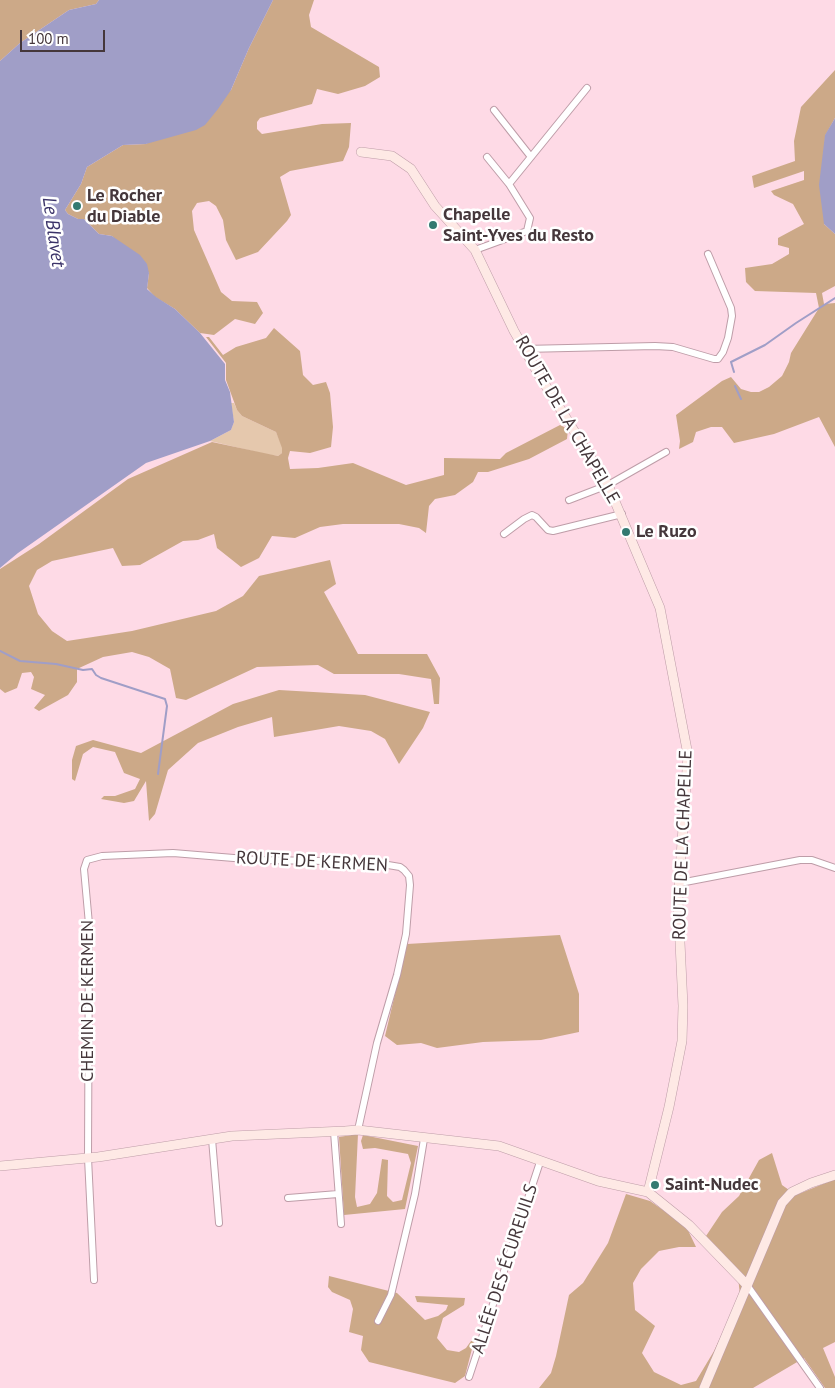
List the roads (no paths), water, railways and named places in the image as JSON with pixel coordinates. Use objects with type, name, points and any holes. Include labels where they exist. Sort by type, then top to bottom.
[{"type":"street","points":[[509,184],[587,88]]},
{"type":"street","points":[[494,110],[531,157]]},
{"type":"street","name":"ROUTE DE LA CHAPELLE","points":[[361,152],[392,156],[411,169],[435,206],[475,250],[524,349],[608,485],[622,514],[660,608],[688,755],[680,883],[679,939],[683,1006],[682,1041],[669,1108],[648,1192]]},
{"type":"street","points":[[475,250],[527,231],[530,218],[509,184],[487,157]]},
{"type":"street","points":[[524,349],[656,346],[673,347],[718,359],[723,352],[728,338],[732,316],[731,308],[708,254]]},
{"type":"street","points":[[569,500],[608,485],[666,452]]},
{"type":"street","points":[[504,534],[532,515],[548,530],[553,531],[622,514]]},
{"type":"street","name":"ROUTE DE KERMEN","points":[[102,856],[173,854],[327,861],[400,867],[409,876],[410,893],[406,934],[397,975],[377,1044],[358,1130]]},
{"type":"street","name":"CHEMIN DE KERMEN","points":[[88,1158],[89,924],[84,869],[87,860],[102,856]]},
{"type":"street","points":[[680,883],[800,860],[812,860],[835,868]]},
{"type":"street","points":[[0,1166],[88,1158],[232,1136],[358,1130],[424,1139],[499,1146],[598,1181],[648,1192],[689,1225],[747,1286],[820,1388]]},
{"type":"street","points":[[334,1132],[341,1224]]},
{"type":"street","points":[[212,1139],[219,1223]]},
{"type":"street","points":[[378,1321],[391,1295],[415,1194],[424,1139]]},
{"type":"street","points":[[88,1158],[94,1280]]},
{"type":"street","name":"ALLÉE DES ÉCUREUILS","points":[[469,1377],[540,1162]]},
{"type":"street","points":[[704,1388],[782,1203],[792,1192],[835,1175]]},
{"type":"street","points":[[288,1198],[338,1194]]},
{"type":"water","name":"Le Blavet","points":[[99,0],[273,0],[231,90],[205,125],[196,130],[146,144],[123,145],[87,167],[81,184],[65,210],[68,214],[78,219],[84,219],[99,234],[112,236],[140,255],[147,264],[149,273],[147,289],[175,309],[200,333],[225,364],[225,380],[230,392],[234,422],[231,430],[210,441],[146,463],[18,553],[0,568],[0,61],[20,43],[69,10],[96,4]]},
{"type":"water","points":[[835,118],[835,234],[824,224],[819,185],[825,135]]},
{"type":"waterway","points":[[734,372],[731,362],[765,345],[835,298]]},
{"type":"waterway","points":[[735,386],[741,399]]},
{"type":"waterway","points":[[0,651],[20,661],[56,664],[83,670],[92,669],[101,678],[165,699],[167,706],[158,774]]},
{"type":"place","name":"Le Rocher du Diable","points":[[77,206]]},
{"type":"place","name":"Chapelle Saint-Yves du Resto","points":[[433,225]]},
{"type":"place","name":"Le Ruzo","points":[[626,532]]},
{"type":"place","name":"Saint-Nudec","points":[[655,1185]]}]
